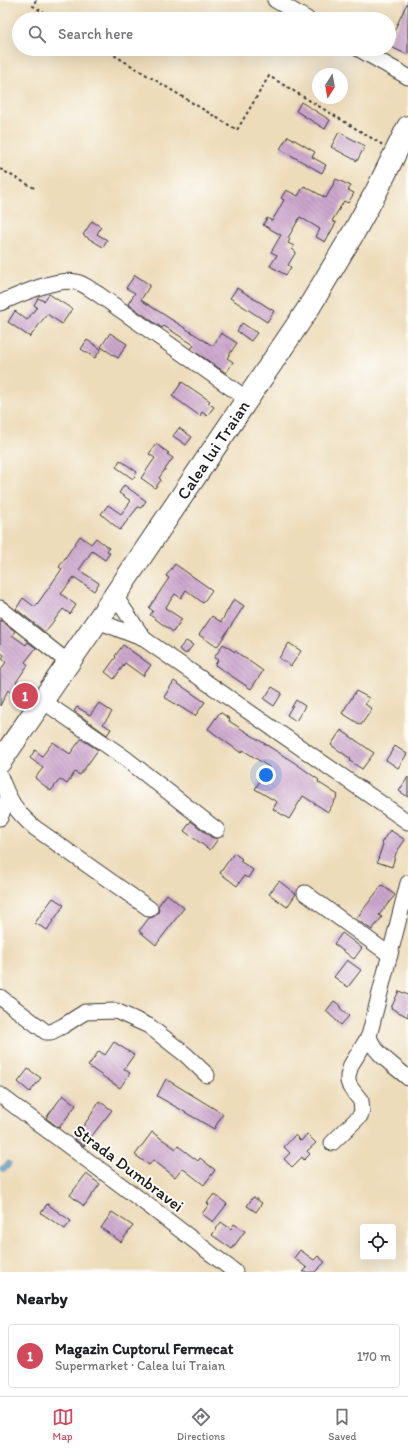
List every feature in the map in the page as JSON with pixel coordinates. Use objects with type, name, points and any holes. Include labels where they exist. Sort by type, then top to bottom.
[{"type":"highway","name":"Calea lui Traian","points":[[3,752],[43,701],[98,621],[248,399],[332,271],[396,153],[408,126]]},
{"type":"street","points":[[275,0],[295,12]]},
{"type":"street","points":[[371,56],[408,77]]},
{"type":"street","points":[[0,303],[24,292],[54,283],[64,281],[77,282],[98,294],[248,399]]},
{"type":"street","points":[[115,596],[144,639]]},
{"type":"street","points":[[0,608],[68,663]]},
{"type":"street","points":[[98,621],[144,639],[408,822]]},
{"type":"street","points":[[43,701],[130,762],[217,830]]},
{"type":"street","points":[[0,776],[8,797],[17,810],[34,828],[150,910]]},
{"type":"street","points":[[0,818],[8,797]]},
{"type":"street","points":[[332,1143],[360,1116],[362,1111],[361,1101],[350,1087],[348,1076],[351,1065],[369,1036],[408,882]]},
{"type":"street","points":[[305,893],[390,955]]},
{"type":"street","points":[[0,997],[46,1032],[51,1032],[63,1026],[85,1012],[116,1011],[149,1026],[186,1055],[207,1075]]},
{"type":"street","points":[[369,1036],[371,1043],[380,1054],[408,1078]]},
{"type":"street","name":"Strada Dumbravei","points":[[0,1095],[235,1272]]},
{"type":"path","points":[[36,0],[33,6],[43,12]]},
{"type":"path","points":[[115,56],[237,130],[269,76],[396,153]]},
{"type":"path","points":[[0,168],[36,189]]},
{"type":"water","points":[[7,1161],[11,1163],[10,1166],[8,1169],[1,1171],[0,1167]]},
{"type":"building","points":[[408,1],[408,55],[396,49],[396,27]]},
{"type":"building","points":[[301,102],[330,120],[325,129],[296,111]]},
{"type":"building","points":[[339,132],[365,146],[357,161],[331,147]]},
{"type":"building","points":[[288,136],[315,152],[312,157],[326,165],[322,173],[280,149]]},
{"type":"building","points":[[336,179],[351,186],[348,190],[354,193],[348,203],[344,201],[332,221],[336,223],[325,242],[316,237],[320,229],[300,217],[288,238],[290,239],[288,243],[294,246],[292,249],[296,252],[288,265],[291,267],[286,275],[270,266],[277,255],[271,252],[281,235],[263,225],[267,218],[272,221],[284,200],[281,198],[286,190],[298,196],[304,186],[326,198]]},
{"type":"building","points":[[92,221],[101,227],[97,234],[107,240],[103,247],[83,235]]},
{"type":"building","points":[[135,275],[150,285],[141,300],[213,346],[221,333],[237,343],[227,358],[233,362],[226,373],[191,349],[194,345],[164,326],[162,328],[128,304],[135,293],[126,288]]},
{"type":"building","points":[[237,288],[274,311],[267,322],[230,298]]},
{"type":"building","points":[[49,294],[72,309],[62,324],[47,314],[30,337],[8,322],[15,311],[27,320],[37,307],[34,305],[38,298],[44,301]]},
{"type":"building","points":[[242,323],[257,333],[251,341],[237,331]]},
{"type":"building","points":[[110,333],[127,344],[118,358],[101,347]]},
{"type":"building","points":[[87,340],[101,349],[95,358],[81,349]]},
{"type":"building","points":[[182,382],[210,401],[208,403],[214,407],[207,416],[202,412],[200,416],[172,396]]},
{"type":"building","points":[[179,428],[192,437],[186,445],[173,436]]},
{"type":"building","points":[[156,444],[169,453],[167,454],[173,458],[159,478],[161,480],[155,488],[141,478],[155,458],[149,454]]},
{"type":"building","points":[[120,460],[137,472],[133,479],[116,467]]},
{"type":"building","points":[[124,485],[146,501],[141,508],[138,507],[120,530],[101,514],[108,505],[121,514],[131,501],[119,493]]},
{"type":"building","points":[[80,536],[91,544],[96,538],[109,548],[107,551],[110,553],[105,560],[92,551],[79,570],[99,583],[94,591],[74,577],[61,594],[76,605],[70,614],[63,609],[45,632],[16,609],[23,598],[35,607],[62,569],[59,567]]},
{"type":"building","points":[[175,564],[212,590],[203,603],[186,590],[181,598],[175,594],[165,608],[182,619],[173,632],[150,615],[153,611],[149,608],[169,578],[166,576]]},
{"type":"building","points":[[234,599],[244,606],[217,647],[199,635],[212,616],[221,622]]},
{"type":"building","points":[[0,620],[15,631],[12,635],[26,645],[28,642],[36,648],[25,662],[28,665],[16,682],[31,694],[24,703],[8,690],[0,706],[0,671],[6,662],[2,659],[4,655],[0,652]]},
{"type":"building","points":[[186,641],[193,645],[186,654],[179,649]]},
{"type":"building","points":[[289,643],[301,651],[291,666],[279,658]]},
{"type":"building","points":[[223,644],[263,671],[251,689],[215,665],[218,660],[214,658]]},
{"type":"building","points":[[123,645],[151,665],[143,676],[125,663],[114,679],[105,672]]},
{"type":"building","points":[[174,681],[205,702],[195,716],[164,697]]},
{"type":"building","points":[[272,687],[282,693],[274,706],[264,699]]},
{"type":"building","points":[[356,691],[369,698],[365,704],[372,709],[361,725],[342,713]]},
{"type":"building","points":[[296,700],[305,706],[296,721],[287,715]]},
{"type":"building","points":[[99,703],[112,712],[103,724],[111,729],[107,735],[74,711],[77,707],[90,715]]},
{"type":"building","points":[[220,712],[230,719],[229,721],[295,763],[319,780],[318,782],[338,795],[328,812],[303,796],[289,819],[273,809],[277,802],[255,789],[269,767],[243,750],[241,753],[208,729]]},
{"type":"building","points":[[341,730],[374,753],[362,769],[331,745]]},
{"type":"building","points":[[81,739],[98,750],[80,775],[75,772],[67,784],[60,779],[51,791],[35,778],[43,768],[30,758],[35,750],[42,756],[53,742],[70,754]]},
{"type":"building","points":[[395,746],[407,754],[398,768],[386,760]]},
{"type":"building","points":[[408,777],[408,797],[399,791]]},
{"type":"building","points":[[191,821],[211,837],[218,839],[210,850],[184,831]]},
{"type":"building","points":[[390,830],[405,840],[396,853],[392,867],[377,862],[383,844],[381,843]]},
{"type":"building","points":[[234,853],[242,859],[240,861],[253,870],[248,878],[244,876],[237,886],[220,873]]},
{"type":"building","points":[[279,881],[296,894],[287,907],[269,894]]},
{"type":"building","points":[[382,885],[395,895],[379,915],[382,917],[372,930],[356,919]]},
{"type":"building","points":[[167,894],[184,908],[156,945],[139,931],[149,918],[157,914],[159,910],[158,906]]},
{"type":"building","points":[[53,898],[64,905],[47,930],[35,923]]},
{"type":"building","points":[[342,933],[362,948],[354,959],[334,944]]},
{"type":"building","points":[[347,960],[361,970],[348,987],[334,977]]},
{"type":"building","points":[[399,991],[408,995],[408,1017],[391,1008]]},
{"type":"building","points":[[334,1001],[341,1006],[340,1008],[349,1016],[341,1025],[326,1011]]},
{"type":"building","points":[[114,1042],[134,1055],[124,1069],[130,1073],[120,1088],[88,1066],[99,1051],[105,1055]]},
{"type":"building","points":[[28,1069],[41,1078],[30,1092],[18,1082]]},
{"type":"building","points":[[166,1079],[223,1114],[214,1129],[157,1096]]},
{"type":"building","points":[[63,1095],[76,1105],[59,1128],[46,1118]]},
{"type":"building","points":[[99,1101],[112,1110],[84,1146],[74,1139]]},
{"type":"building","points":[[152,1132],[176,1149],[178,1146],[198,1161],[200,1158],[215,1170],[204,1185],[182,1168],[175,1177],[153,1160],[149,1165],[135,1155]]},
{"type":"building","points":[[307,1134],[316,1143],[307,1151],[310,1154],[304,1160],[302,1157],[292,1167],[284,1159],[290,1153],[284,1147],[295,1135],[301,1141]]},
{"type":"building","points":[[86,1174],[100,1184],[84,1206],[70,1195]]},
{"type":"building","points":[[214,1194],[227,1204],[213,1222],[202,1214],[209,1204],[207,1203]]},
{"type":"building","points":[[253,1197],[262,1203],[256,1212],[247,1206]]},
{"type":"building","points":[[47,1204],[71,1221],[65,1229],[41,1213]]},
{"type":"building","points":[[112,1212],[133,1226],[121,1242],[101,1228]]},
{"type":"building","points":[[221,1222],[231,1229],[234,1224],[245,1231],[232,1249],[212,1235]]},
{"type":"building","points":[[300,1250],[314,1260],[318,1256],[325,1262],[315,1272],[303,1272],[307,1268],[294,1258]]},
{"type":"place","name":"Magazin Cuptorul Fermecat","points":[[25,696]]}]
